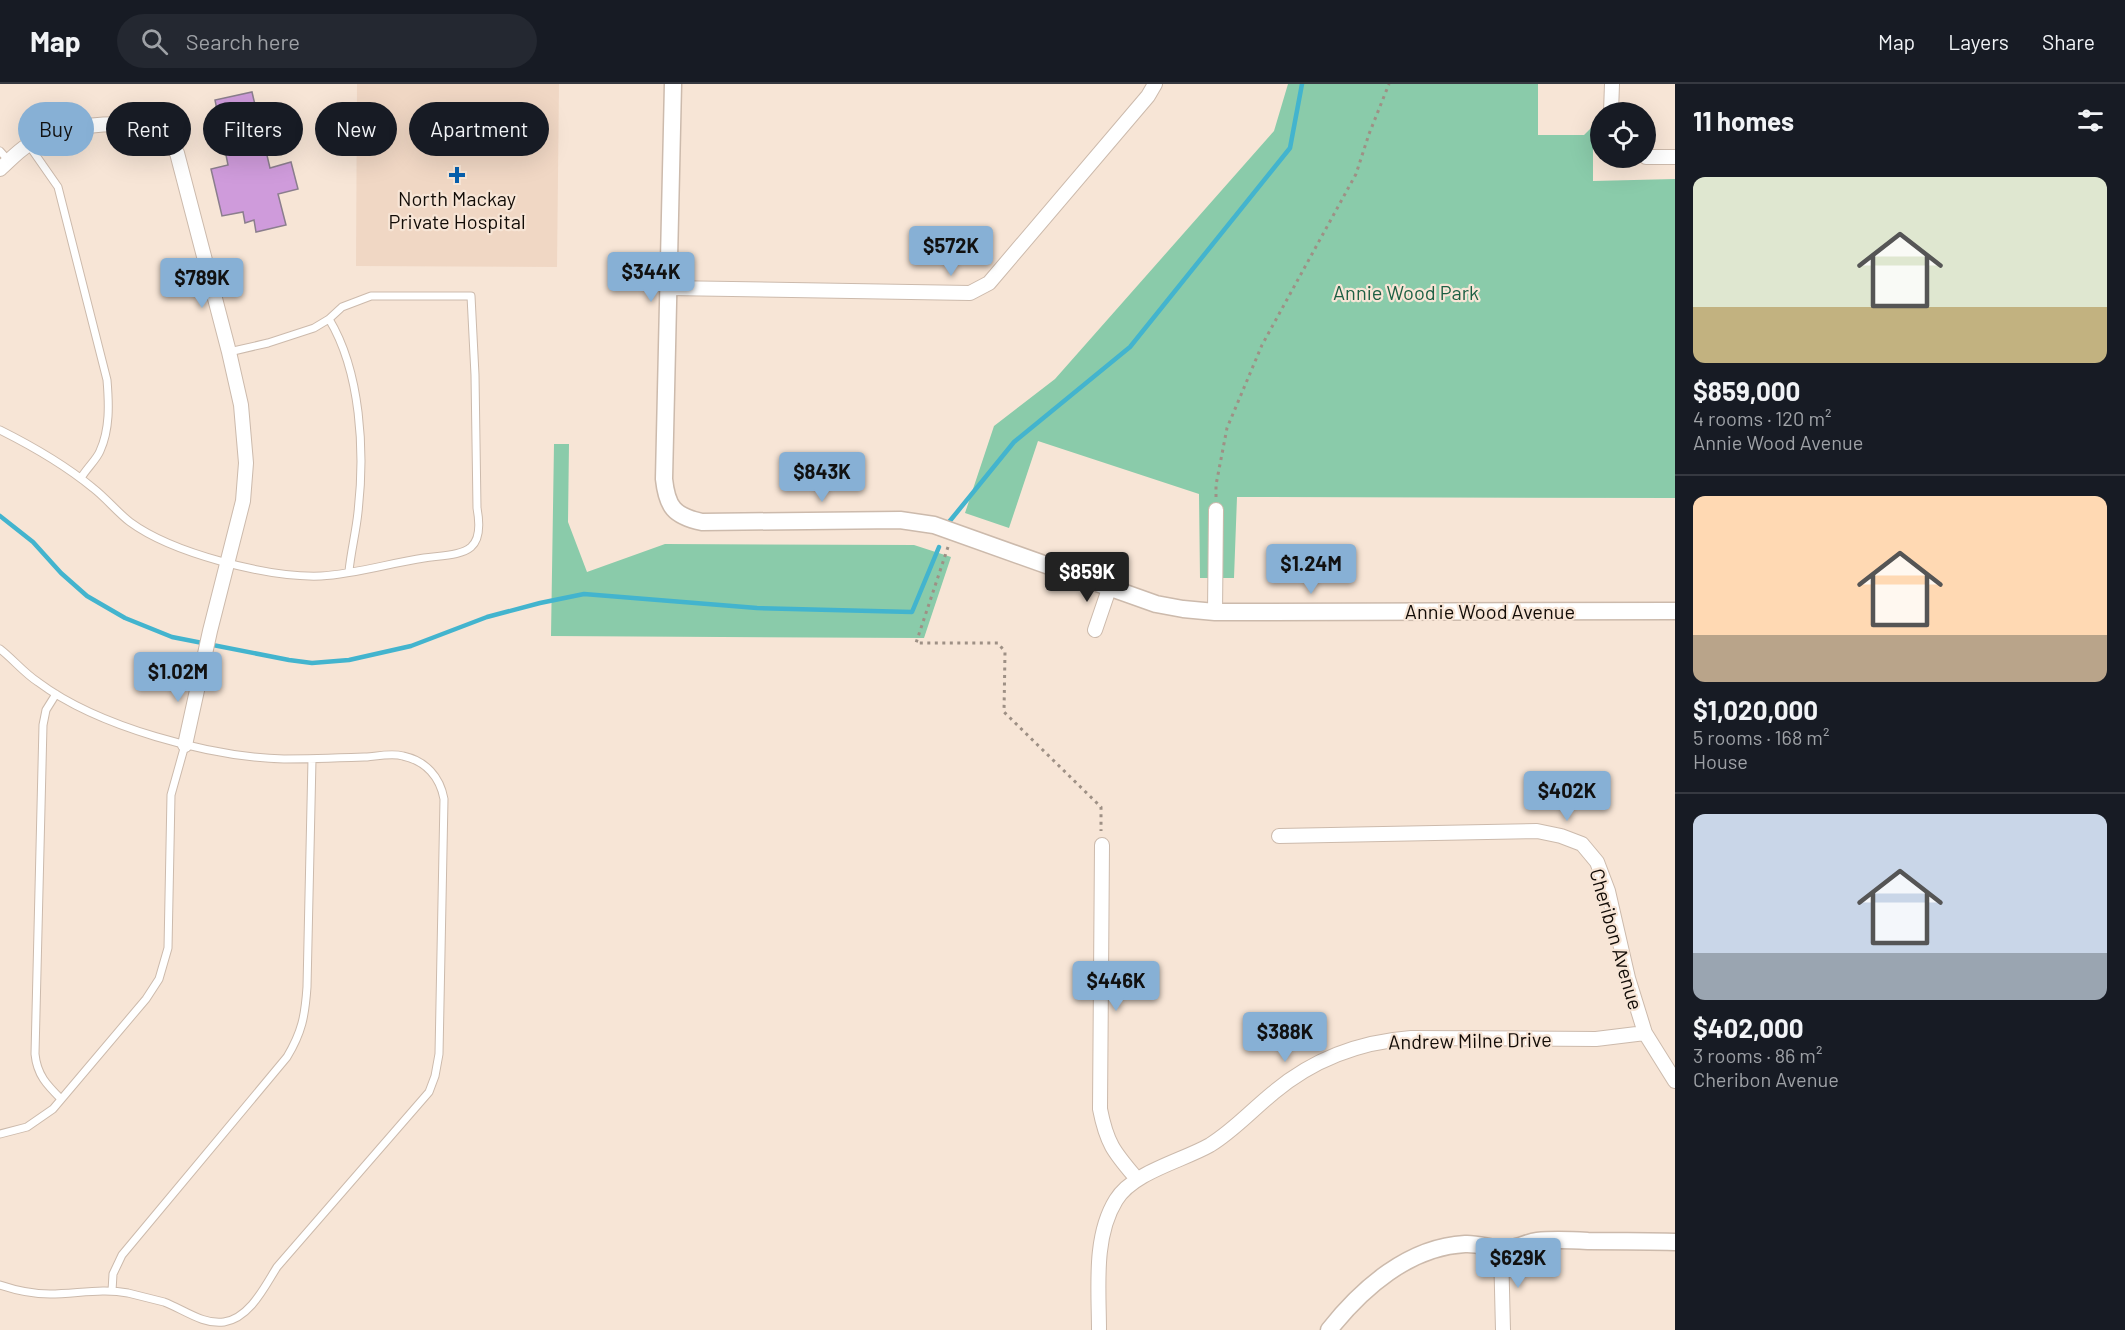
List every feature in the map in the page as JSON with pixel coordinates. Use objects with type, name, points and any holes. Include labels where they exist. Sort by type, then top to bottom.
[{"type":"street","points":[[673,84],[669,288],[970,293],[989,283],[1148,96],[1155,84]]},
{"type":"street","points":[[1611,102],[1612,84]]},
{"type":"street","points":[[94,125],[129,124],[161,134],[177,153],[241,405],[246,463],[243,501],[210,631],[185,746]]},
{"type":"street","points":[[3,160],[18,150]]},
{"type":"street","points":[[1656,157],[1675,157]]},
{"type":"street","name":"Annie Wood Avenue","points":[[669,288],[664,478],[666,497],[674,511],[686,519],[702,522],[900,520],[934,525],[1156,604],[1215,612],[1675,611]]},
{"type":"street","points":[[1215,612],[1216,510]]},
{"type":"street","points":[[1095,630],[1110,586]]},
{"type":"street","name":"Cheribon Avenue","points":[[1279,836],[1537,831],[1561,836],[1582,844],[1597,862],[1608,891],[1628,978],[1645,1034],[1675,1081]]},
{"type":"street","points":[[1102,845],[1100,1109],[1111,1148],[1137,1179]]},
{"type":"street","name":"Andrew Milne Drive","points":[[1099,1330],[1100,1252],[1106,1221],[1116,1199],[1137,1179],[1182,1159],[1224,1136],[1300,1072],[1332,1055],[1384,1040],[1411,1038],[1596,1040],[1645,1034]]},
{"type":"street","points":[[1329,1330],[1349,1306],[1378,1280],[1411,1259],[1445,1247],[1466,1244],[1501,1249],[1552,1240],[1675,1242]]},
{"type":"street","points":[[1501,1249],[1503,1330]]},
{"type":"lane","points":[[36,156],[58,187],[107,380],[109,402],[107,427],[99,453],[81,478]]},
{"type":"lane","points":[[0,430],[35,448],[81,478],[130,522],[171,544],[250,570],[321,576],[369,570],[419,559],[453,556],[468,549],[478,538],[481,526],[477,508],[471,296],[371,296],[342,306],[329,319],[314,328],[229,352]]},
{"type":"lane","points":[[329,319],[342,346],[359,413],[361,480],[349,571]]},
{"type":"lane","points":[[0,649],[38,682],[56,694],[110,721],[185,746],[234,754],[312,759],[401,755],[416,760],[429,769],[441,783],[444,799],[439,1054],[429,1092],[277,1267],[241,1315],[225,1322],[205,1321],[163,1302],[126,1293],[100,1290],[48,1294],[0,1285]]},
{"type":"lane","points":[[56,694],[46,710],[43,726],[35,1054],[42,1079],[61,1099]]},
{"type":"lane","points":[[0,1134],[17,1131],[33,1124],[48,1113],[146,999],[159,979],[168,948],[171,795],[185,746]]},
{"type":"lane","points":[[112,1291],[114,1275],[122,1255],[287,1057],[298,1038],[304,1020],[307,987],[312,759]]},
{"type":"path","points":[[1216,510],[1216,485],[1227,428],[1262,345],[1356,174],[1389,84]]},
{"type":"path","points":[[954,532],[916,643],[998,644],[1005,652],[1004,712],[1101,807],[1102,845]]},
{"type":"shaded area","name":"North Mackay Private Hospital","points":[[357,84],[559,84],[557,267],[356,266],[357,156],[397,156],[397,102],[357,102]]},
{"type":"green space","name":"Annie Wood Park","points":[[1288,84],[1538,84],[1538,135],[1584,135],[1590,129],[1590,168],[1593,168],[1593,181],[1675,179],[1675,498],[1237,497],[1234,578],[1200,578],[1199,494],[1038,441],[1009,528],[965,513],[994,426],[1055,379],[1274,131]]},
{"type":"green space","points":[[554,444],[569,444],[568,522],[587,572],[665,544],[914,545],[951,557],[924,638],[551,636]]},
{"type":"building","points":[[252,92],[254,102],[215,102],[215,100]]},
{"type":"building","points":[[226,156],[267,156],[270,168],[291,162],[298,189],[278,194],[286,225],[256,232],[254,220],[245,223],[243,212],[222,216],[211,169],[228,165]]},
{"type":"waterway","points":[[949,522],[1014,442],[1130,347],[1290,148],[1302,84]]},
{"type":"waterway","points":[[0,516],[33,542],[61,573],[87,596],[125,618],[172,637],[312,663],[349,660],[411,646],[487,617],[584,594],[757,608],[912,612],[939,547]]},
{"type":"place","name":"North Mackay Private Hospital","points":[[457,175]]}]
